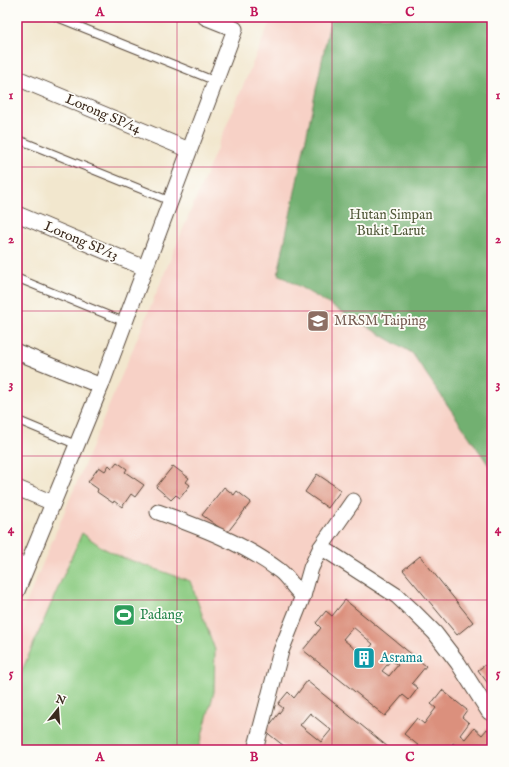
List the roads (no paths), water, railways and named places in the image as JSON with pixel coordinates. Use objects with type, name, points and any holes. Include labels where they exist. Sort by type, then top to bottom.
[{"type":"street","points":[[17,591],[23,560],[53,503],[101,386],[235,29],[205,17]]},
{"type":"street","name":"Lorong SP/14","points":[[17,78],[189,150]]},
{"type":"street","name":"Lorong SP/13","points":[[17,214],[145,268]]},
{"type":"street","points":[[17,352],[101,386]]},
{"type":"street","points":[[17,488],[53,503]]},
{"type":"street","points":[[255,750],[281,651],[303,596],[311,568],[321,547],[353,501]]},
{"type":"street","points":[[158,512],[190,523],[237,545],[281,572],[303,596]]},
{"type":"street","points":[[321,547],[397,596],[415,613],[435,633],[458,663],[489,712]]},
{"type":"lane","points":[[56,17],[215,81]]},
{"type":"lane","points":[[17,139],[170,201]]},
{"type":"lane","points":[[17,278],[125,322]]},
{"type":"lane","points":[[17,420],[77,445]]},
{"type":"place","name":"MRSM Taiping","points":[[318,321]]},
{"type":"place","name":"Padang","points":[[124,615]]},
{"type":"place","name":"Asrama","points":[[364,658]]},
{"type":"park label","name":"Hutan Simpan Bukit Larut","points":[[391,224]]}]
